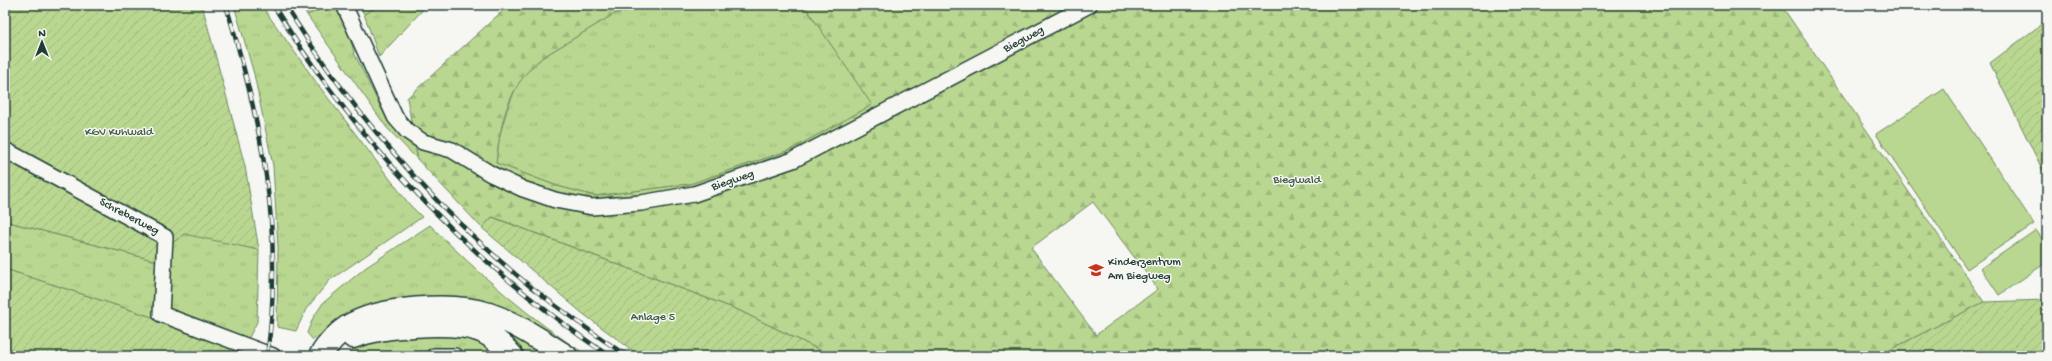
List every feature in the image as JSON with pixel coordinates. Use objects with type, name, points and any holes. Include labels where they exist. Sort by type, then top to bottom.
[{"type":"highway","points":[[320,356],[340,332],[366,318],[398,310],[452,308],[477,311],[501,319],[566,356]]},
{"type":"highway","points":[[320,356],[347,340],[365,333],[396,328],[450,326],[471,328],[491,337],[512,356]]},
{"type":"street","name":"Biegweg","points":[[344,5],[380,87],[395,117],[407,131],[424,142],[440,145],[462,155],[491,174],[523,189],[555,200],[592,207],[641,203],[694,194],[793,160],[1089,5]]},
{"type":"street","name":"Schreberweg","points":[[5,150],[165,237],[161,314],[273,356]]},
{"type":"street","points":[[434,356],[455,356]]},
{"type":"green space","name":"KGV Kuhwald","points":[[5,5],[202,5],[245,166],[259,250],[184,234],[170,245],[168,264],[5,221]]},
{"type":"green space","points":[[234,5],[261,5],[319,86],[409,204],[422,217],[330,280],[306,309],[296,331],[277,327],[278,247],[273,166],[254,74]]},
{"type":"green space","points":[[302,5],[331,5],[307,15]]},
{"type":"green space","points":[[331,5],[340,5],[355,55],[379,104],[387,118],[415,146],[418,160],[387,128],[307,15]]},
{"type":"green space","points":[[359,5],[381,5],[364,14]]},
{"type":"green space","points":[[381,5],[427,5],[379,57],[364,14]]},
{"type":"green space","name":"Biegwald","points":[[509,5],[650,5],[614,14],[543,57],[522,79],[508,104],[501,132],[496,163],[557,186],[595,196],[690,184],[790,150],[872,105],[804,5],[1781,5],[1984,302],[1878,356],[832,356],[738,310],[493,217],[482,228],[418,160],[407,98]],"holes":[[[1093,202],[1158,289],[1096,335],[1031,248]]]},
{"type":"green space","points":[[650,5],[804,5],[873,105],[790,150],[690,184],[595,196],[557,186],[496,163],[500,134],[507,110],[517,85],[526,72],[543,57],[614,14]]},
{"type":"green space","points":[[2047,20],[2047,179],[1990,63]]},
{"type":"green space","points":[[1944,89],[2034,224],[1967,269],[1876,134]]},
{"type":"green space","name":"Anlage 5","points":[[492,217],[738,310],[832,356],[640,356],[582,313],[482,228]]},
{"type":"green space","points":[[5,221],[168,264],[170,245],[184,233],[259,250],[257,322],[244,347],[5,269]]},
{"type":"green space","points":[[430,225],[467,261],[525,311],[588,356],[580,356],[540,332],[327,330],[313,340],[307,333],[313,318],[323,303],[365,268]]},
{"type":"green space","points":[[2036,230],[2047,246],[2047,262],[1999,295],[1981,268]]},
{"type":"green space","points":[[5,269],[244,347],[240,356],[5,356]]},
{"type":"green space","points":[[2047,300],[2047,356],[1878,356],[1984,302]]},
{"type":"green space","points":[[484,321],[551,356],[522,356]]},
{"type":"green space","points":[[442,334],[479,339],[502,356],[347,356],[356,346],[372,340]]},
{"type":"railway","points":[[226,5],[250,92],[266,178],[271,222],[273,266],[272,310],[267,356]]},
{"type":"railway","points":[[273,5],[307,57],[343,106],[381,153],[422,198],[465,241],[511,282],[559,320],[609,356]]},
{"type":"railway","points":[[285,5],[338,83],[366,120],[396,156],[461,225],[495,257],[531,287],[627,356]]},
{"type":"place","name":"Kinderzentrum Am Biegweg","points":[[1096,270]]}]
